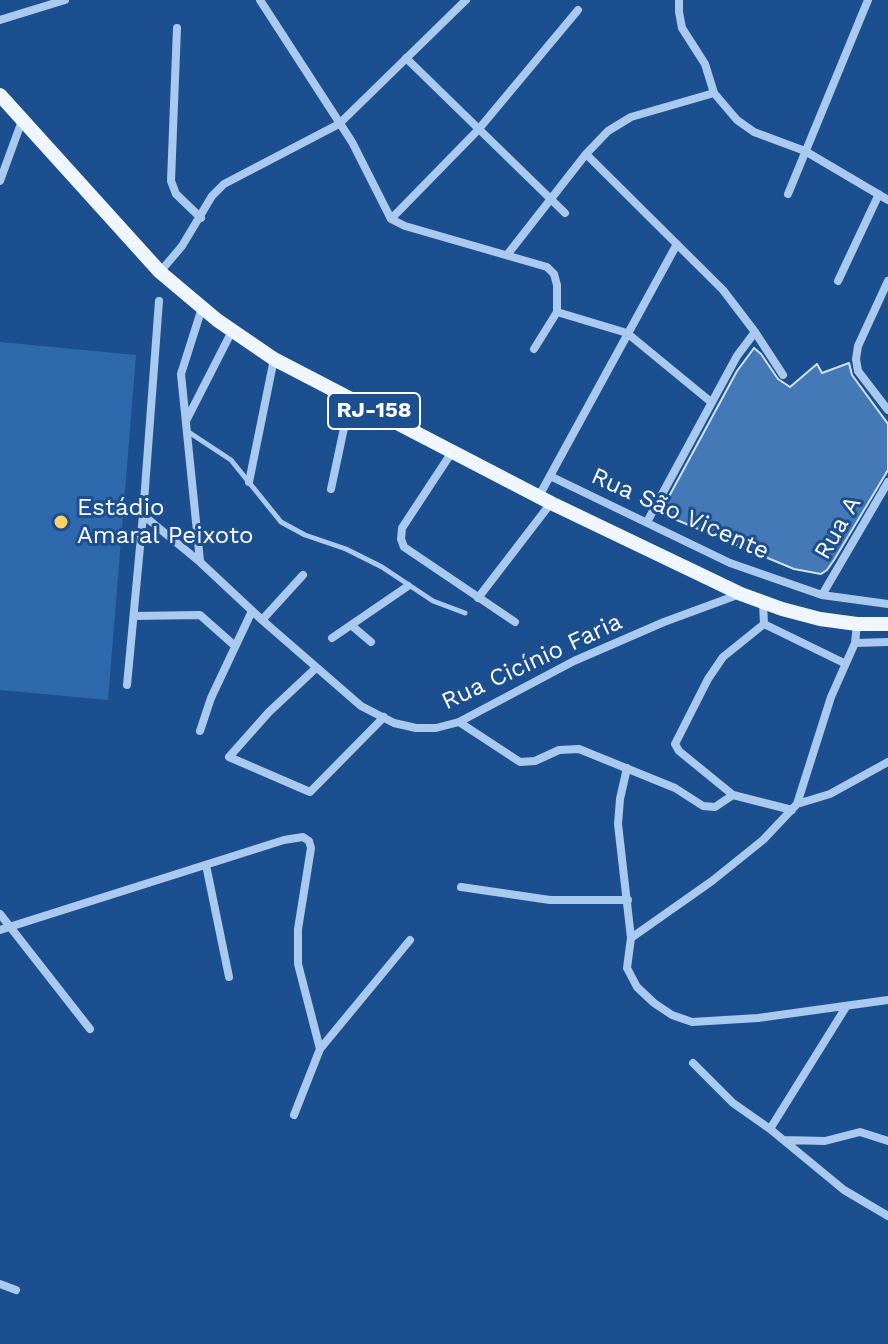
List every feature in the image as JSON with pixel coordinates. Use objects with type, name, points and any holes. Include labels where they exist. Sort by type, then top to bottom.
[{"type":"main road","name":"RJ-158","points":[[0,95],[160,272],[232,331],[274,359],[545,499],[741,594],[820,619],[888,624]]},
{"type":"street","points":[[0,20],[65,0]]},
{"type":"street","points":[[260,0],[352,142],[391,219],[405,226],[547,267],[554,274],[557,312],[534,349]]},
{"type":"street","points":[[160,272],[201,218],[212,196],[224,184],[339,124],[466,0]]},
{"type":"street","points":[[679,0],[682,28],[705,64],[714,93],[737,120],[754,132],[805,151],[888,200]]},
{"type":"street","points":[[788,194],[868,0]]},
{"type":"street","points":[[391,219],[478,130],[578,10]]},
{"type":"street","points":[[177,28],[171,181],[176,194],[201,218]]},
{"type":"street","points":[[406,58],[565,213]]},
{"type":"street","points":[[507,255],[586,154],[619,123],[714,93]]},
{"type":"street","points":[[0,181],[20,115]]},
{"type":"street","points":[[586,154],[723,290],[783,375]]},
{"type":"street","points":[[838,281],[879,194]]},
{"type":"street","points":[[478,598],[545,499],[550,476],[677,244]]},
{"type":"street","points":[[888,281],[858,346],[856,359],[858,371],[888,410]]},
{"type":"street","points":[[127,685],[159,301]]},
{"type":"street","points":[[200,562],[181,374],[202,308]]},
{"type":"street","points":[[557,312],[627,333],[711,402]]},
{"type":"street","points":[[186,426],[232,331]]},
{"type":"street","points":[[647,522],[737,356],[755,332]]},
{"type":"street","points":[[249,482],[274,359]]},
{"type":"street","points":[[331,489],[350,400]]},
{"type":"street","points":[[452,452],[402,528],[401,539],[404,547],[515,622]]},
{"type":"street","name":"Rua São Vicente","points":[[550,476],[730,563],[822,595],[888,604]]},
{"type":"street","name":"Rua A","points":[[822,595],[888,482]]},
{"type":"street","name":"Rua Cicínio Faria","points":[[143,515],[361,706],[416,728],[436,728],[459,722],[574,661],[664,622],[741,594]]},
{"type":"street","points":[[262,620],[303,575]]},
{"type":"street","points":[[332,638],[408,586]]},
{"type":"street","points":[[763,603],[764,624]]},
{"type":"street","points":[[200,731],[211,698],[252,611]]},
{"type":"street","points":[[134,616],[200,615],[235,646]]},
{"type":"street","points":[[764,624],[844,663]]},
{"type":"street","points":[[764,624],[723,657],[708,679],[675,740],[679,751],[733,795],[794,807],[830,794],[888,762]]},
{"type":"street","points":[[631,938],[712,881],[763,840],[794,807],[844,663],[855,643],[857,624]]},
{"type":"street","points":[[351,625],[371,642]]},
{"type":"street","points":[[855,643],[888,642]]},
{"type":"street","points":[[316,668],[269,712],[229,757],[310,792],[384,717]]},
{"type":"street","points":[[459,722],[520,762],[535,761],[559,750],[579,749],[675,788],[709,807],[722,804],[733,795]]},
{"type":"street","points":[[627,768],[618,824],[631,938],[627,968],[637,987],[672,1015],[692,1022],[746,1020],[888,1000]]},
{"type":"street","points":[[4,928],[294,837],[309,841],[310,858],[297,950],[320,1049]]},
{"type":"street","points":[[206,865],[229,977]]},
{"type":"street","points":[[461,887],[550,900],[628,900]]},
{"type":"street","points":[[0,914],[4,928],[90,1029]]},
{"type":"street","points":[[294,1115],[320,1049],[410,940]]},
{"type":"street","points":[[770,1129],[846,1007]]},
{"type":"street","points":[[693,1063],[733,1103],[844,1190],[888,1216]]},
{"type":"street","points":[[784,1140],[825,1141],[860,1132],[888,1141]]},
{"type":"street","points":[[0,1284],[16,1290]]},
{"type":"lane","points":[[186,426],[231,460],[281,522],[305,535],[346,549],[433,601],[465,613]]},
{"type":"shaded area","name":"Estádio Amaral Peixoto","points":[[0,342],[136,355],[108,700],[0,690]]},
{"type":"building","points":[[754,348],[778,379],[790,387],[817,364],[822,373],[849,363],[852,375],[888,424],[888,470],[834,560],[821,574],[794,569],[660,513],[737,371]]},
{"type":"place","name":"Estádio Amaral Peixoto","points":[[61,522]]}]
